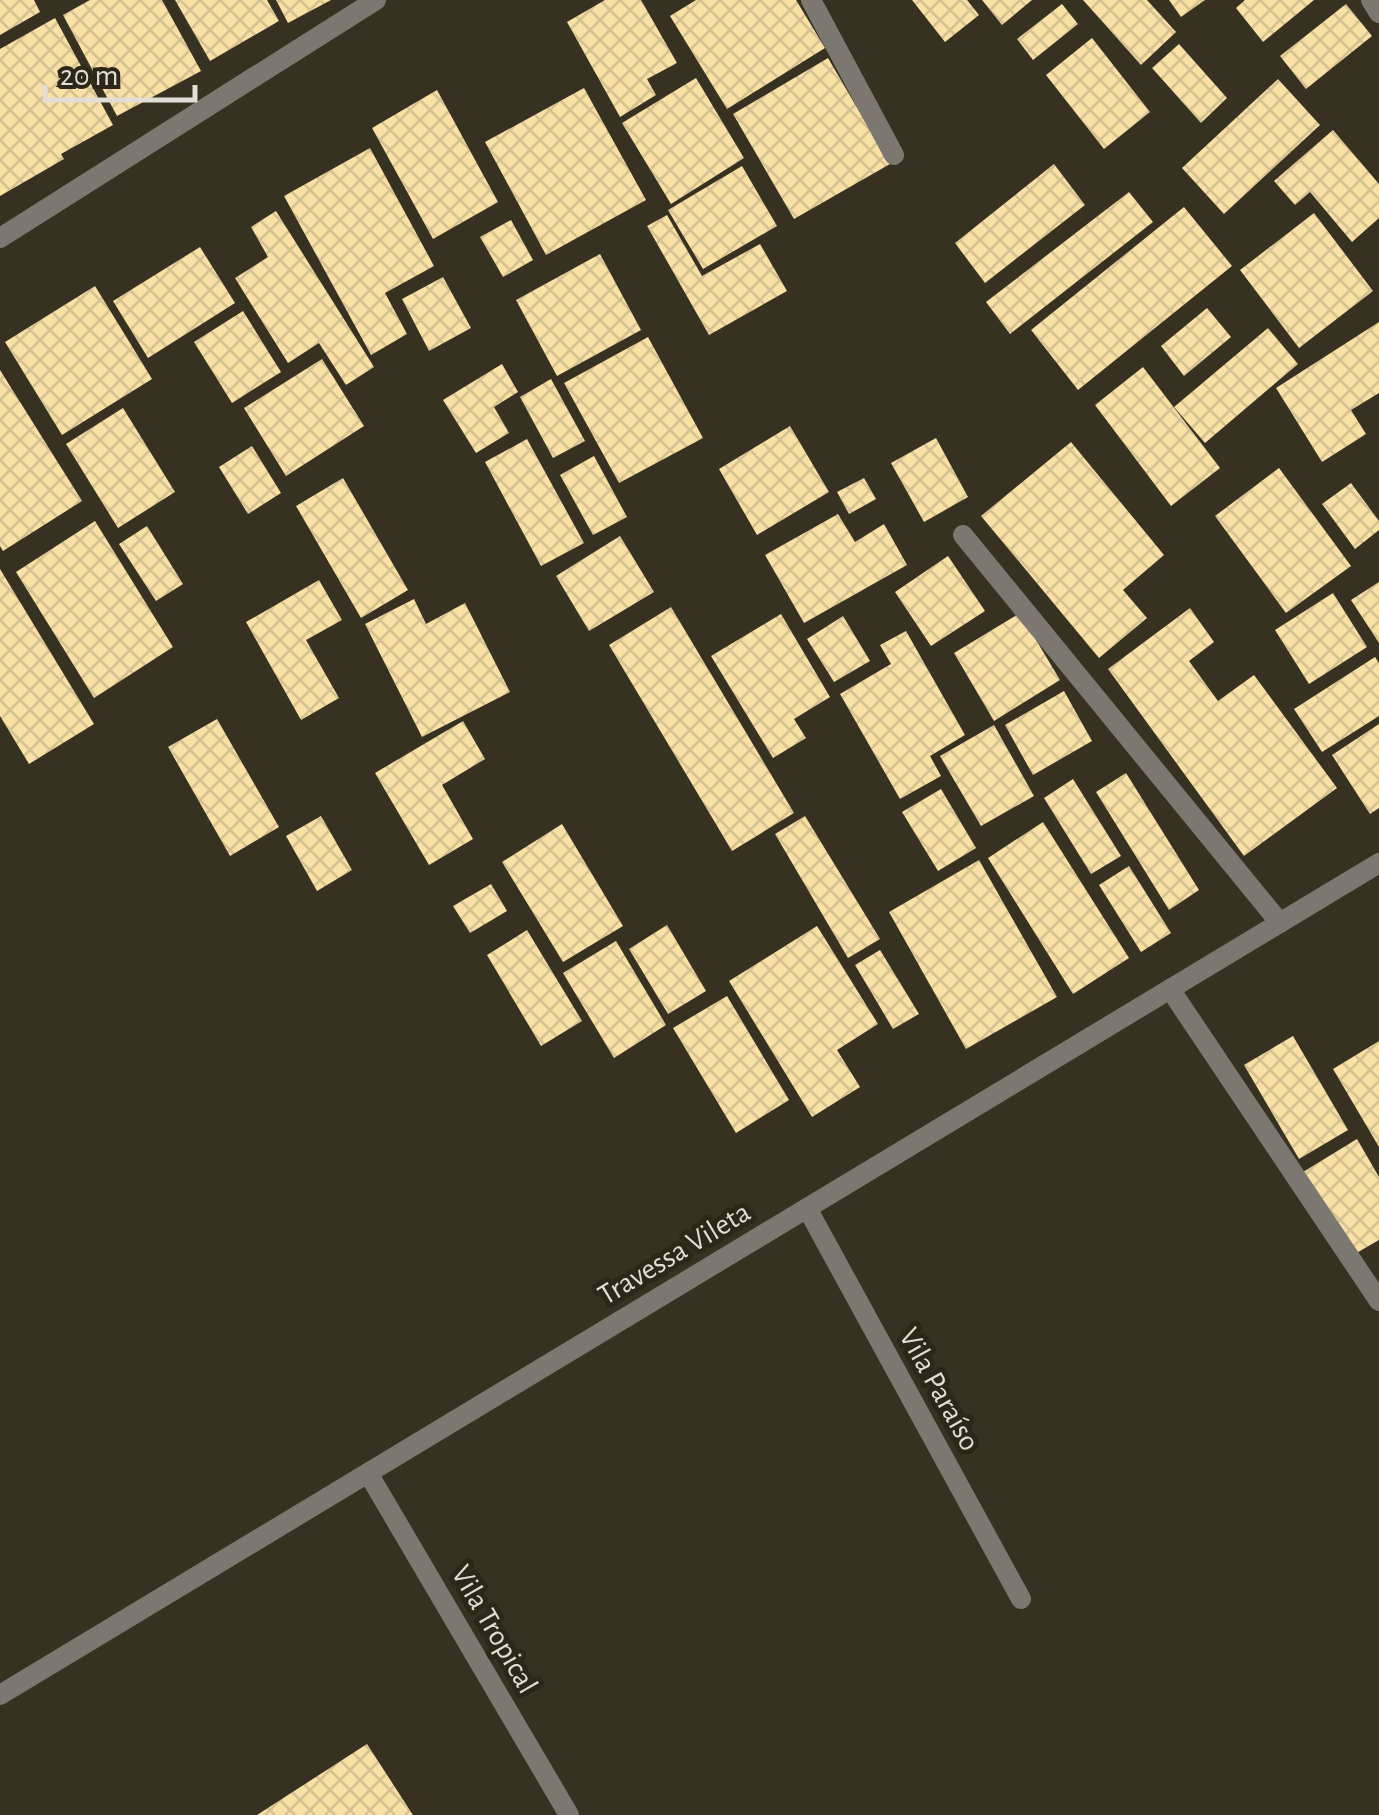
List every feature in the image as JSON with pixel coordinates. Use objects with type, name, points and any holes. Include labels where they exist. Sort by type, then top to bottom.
[{"type":"street","points":[[0,238],[376,0]]},
{"type":"street","points":[[811,0],[894,155]]},
{"type":"street","points":[[1371,0],[1379,13]]},
{"type":"street","points":[[963,536],[1280,922]]},
{"type":"street","name":"Travessa Vileta","points":[[0,1695],[1379,863]]},
{"type":"street","points":[[1170,989],[1379,1302]]},
{"type":"street","name":"Vila Paraíso","points":[[807,1208],[1021,1598]]},
{"type":"street","name":"Vila Tropical","points":[[368,1473],[570,1815]]},
{"type":"building","points":[[0,0],[34,0],[40,12],[0,35]]},
{"type":"building","points":[[90,0],[162,0],[201,71],[117,116],[63,15]]},
{"type":"building","points":[[175,0],[267,0],[279,21],[210,61]]},
{"type":"building","points":[[276,0],[331,0],[288,23]]},
{"type":"building","points":[[605,0],[641,0],[677,63],[647,79],[656,95],[620,117],[567,22]]},
{"type":"building","points":[[696,0],[796,0],[825,48],[727,109],[670,16]]},
{"type":"building","points":[[912,0],[967,0],[979,15],[945,42]]},
{"type":"building","points":[[982,0],[1032,0],[1002,25]]},
{"type":"building","points":[[1083,0],[1147,0],[1176,32],[1141,65]]},
{"type":"building","points":[[1169,0],[1205,0],[1181,17]]},
{"type":"building","points":[[1245,0],[1314,0],[1263,42],[1236,8]]},
{"type":"building","points":[[1062,4],[1078,24],[1033,60],[1017,39]]},
{"type":"building","points":[[1346,4],[1372,36],[1306,89],[1280,56]]},
{"type":"building","points":[[55,18],[113,125],[61,154],[64,159],[0,196],[0,49]]},
{"type":"building","points":[[1092,38],[1150,112],[1104,149],[1046,75]]},
{"type":"building","points":[[1179,44],[1227,98],[1201,123],[1152,68]]},
{"type":"building","points":[[828,58],[890,164],[794,219],[733,114]]},
{"type":"building","points":[[696,78],[744,158],[671,204],[622,123]]},
{"type":"building","points":[[1278,79],[1320,125],[1224,214],[1182,168]]},
{"type":"building","points":[[584,88],[646,200],[546,255],[485,142]]},
{"type":"building","points":[[437,90],[498,202],[433,239],[372,128]]},
{"type":"building","points":[[1333,130],[1379,184],[1379,218],[1352,242],[1310,192],[1295,205],[1274,181]]},
{"type":"building","points":[[370,148],[434,266],[385,293],[407,334],[371,355],[284,196]]},
{"type":"building","points":[[1054,164],[1085,205],[985,283],[955,243]]},
{"type":"building","points":[[742,166],[777,226],[703,269],[668,210]]},
{"type":"building","points":[[1129,192],[1153,222],[1010,334],[986,302]]},
{"type":"building","points":[[1184,207],[1232,266],[1078,390],[1031,330]]},
{"type":"building","points":[[276,211],[374,367],[346,385],[319,343],[288,363],[235,278],[268,257],[251,227]]},
{"type":"building","points":[[1314,213],[1373,291],[1299,348],[1240,270]]},
{"type":"building","points":[[667,215],[702,276],[760,244],[787,291],[709,335],[647,226]]},
{"type":"building","points":[[511,220],[533,260],[503,277],[480,237]]},
{"type":"building","points":[[200,247],[235,303],[148,358],[113,301]]},
{"type":"building","points":[[600,254],[641,330],[557,376],[516,300]]},
{"type":"building","points":[[443,277],[471,328],[429,351],[402,299]]},
{"type":"building","points":[[95,286],[152,379],[62,435],[5,342]]},
{"type":"building","points":[[1207,308],[1231,337],[1184,376],[1161,346]]},
{"type":"building","points":[[243,311],[281,372],[232,403],[194,342]]},
{"type":"building","points":[[1379,322],[1379,393],[1351,410],[1366,434],[1322,462],[1276,388]]},
{"type":"building","points":[[1268,328],[1298,364],[1205,443],[1174,407]]},
{"type":"building","points":[[648,337],[703,438],[619,483],[564,383]]},
{"type":"building","points":[[322,359],[364,426],[286,476],[244,408]]},
{"type":"building","points":[[502,364],[518,392],[494,407],[509,433],[476,453],[443,400]]},
{"type":"building","points":[[1143,367],[1220,468],[1171,506],[1095,405]]},
{"type":"building","points":[[0,370],[82,501],[3,551],[0,546]]},
{"type":"building","points":[[551,379],[585,441],[553,458],[520,397]]},
{"type":"building","points":[[123,408],[175,492],[118,528],[66,444]]},
{"type":"building","points":[[790,426],[829,492],[757,535],[719,469]]},
{"type":"building","points":[[936,438],[968,497],[924,522],[891,463]]},
{"type":"building","points":[[527,439],[584,543],[541,566],[485,462]]},
{"type":"building","points":[[1071,442],[1164,555],[1123,590],[1147,618],[1099,658],[981,516]]},
{"type":"building","points":[[252,446],[281,493],[248,514],[219,467]]},
{"type":"building","points":[[594,456],[627,517],[593,535],[560,475]]},
{"type":"building","points":[[1279,468],[1351,566],[1286,613],[1215,516]]},
{"type":"building","points":[[343,478],[408,590],[361,618],[296,506]]},
{"type":"building","points":[[864,478],[876,499],[849,514],[837,492]]},
{"type":"building","points":[[1351,483],[1379,521],[1379,530],[1355,549],[1322,504]]},
{"type":"building","points":[[838,514],[855,542],[884,524],[907,565],[804,623],[765,555]]},
{"type":"building","points":[[95,521],[173,647],[94,698],[16,572]]},
{"type":"building","points":[[147,526],[183,584],[156,601],[119,544]]},
{"type":"building","points":[[620,536],[654,592],[589,631],[556,576]]},
{"type":"building","points":[[948,556],[985,611],[931,646],[895,592]]},
{"type":"building","points":[[0,569],[94,724],[29,764],[0,716]]},
{"type":"building","points":[[319,580],[342,620],[306,640],[339,698],[301,720],[246,622]]},
{"type":"building","points":[[1379,582],[1379,643],[1351,600]]},
{"type":"building","points":[[1333,593],[1367,647],[1309,684],[1275,630]]},
{"type":"building","points":[[414,599],[426,624],[465,603],[510,692],[422,737],[365,624]]},
{"type":"building","points":[[671,607],[794,813],[732,851],[609,645]]},
{"type":"building","points":[[1190,608],[1214,642],[1189,661],[1218,701],[1254,675],[1337,788],[1244,856],[1108,669]]},
{"type":"building","points":[[1020,613],[1060,680],[994,721],[954,653]]},
{"type":"building","points":[[781,614],[830,697],[794,719],[806,738],[773,758],[711,656]]},
{"type":"building","points":[[843,616],[870,661],[834,682],[807,639]]},
{"type":"building","points":[[906,631],[965,735],[930,756],[941,776],[900,799],[840,694],[891,664],[880,645]]},
{"type":"building","points":[[1375,657],[1379,663],[1379,716],[1322,752],[1294,709]]},
{"type":"building","points":[[1064,691],[1092,741],[1033,775],[1005,725]]},
{"type":"building","points":[[217,719],[279,827],[230,856],[168,747]]},
{"type":"building","points":[[463,721],[485,759],[442,785],[473,839],[429,865],[375,773]]},
{"type":"building","points":[[1379,724],[1379,808],[1370,814],[1332,755]]},
{"type":"building","points":[[994,725],[1034,796],[981,826],[940,756]]},
{"type":"building","points":[[1126,773],[1199,890],[1169,910],[1096,792]]},
{"type":"building","points":[[1073,779],[1121,856],[1091,874],[1044,798]]},
{"type":"building","points":[[941,789],[976,848],[938,871],[902,812]]},
{"type":"building","points":[[321,816],[352,870],[317,891],[286,836]]},
{"type":"building","points":[[805,816],[880,939],[848,958],[775,834]]},
{"type":"building","points":[[1043,822],[1129,958],[1073,994],[988,858]]},
{"type":"building","points":[[562,824],[623,926],[563,962],[502,862]]},
{"type":"building","points":[[979,860],[1057,997],[966,1049],[889,912]]},
{"type":"building","points":[[1129,866],[1171,933],[1141,952],[1099,885]]},
{"type":"building","points":[[491,884],[507,911],[470,933],[453,906]]},
{"type":"building","points":[[667,925],[706,991],[668,1014],[629,949]]},
{"type":"building","points":[[817,926],[878,1024],[837,1050],[860,1087],[812,1117],[729,981]]},
{"type":"building","points":[[527,930],[582,1021],[541,1046],[487,955]]},
{"type":"building","points":[[616,941],[666,1025],[614,1058],[563,973]]},
{"type":"building","points":[[880,950],[919,1014],[893,1029],[855,965]]},
{"type":"building","points":[[727,996],[789,1100],[736,1133],[673,1028]]},
{"type":"building","points":[[1293,1036],[1348,1130],[1299,1159],[1244,1065]]},
{"type":"building","points":[[1379,1041],[1379,1147],[1333,1069]]},
{"type":"building","points":[[1357,1139],[1379,1177],[1379,1240],[1353,1255],[1303,1172]]},
{"type":"building","points":[[367,1744],[413,1815],[257,1815]]}]
